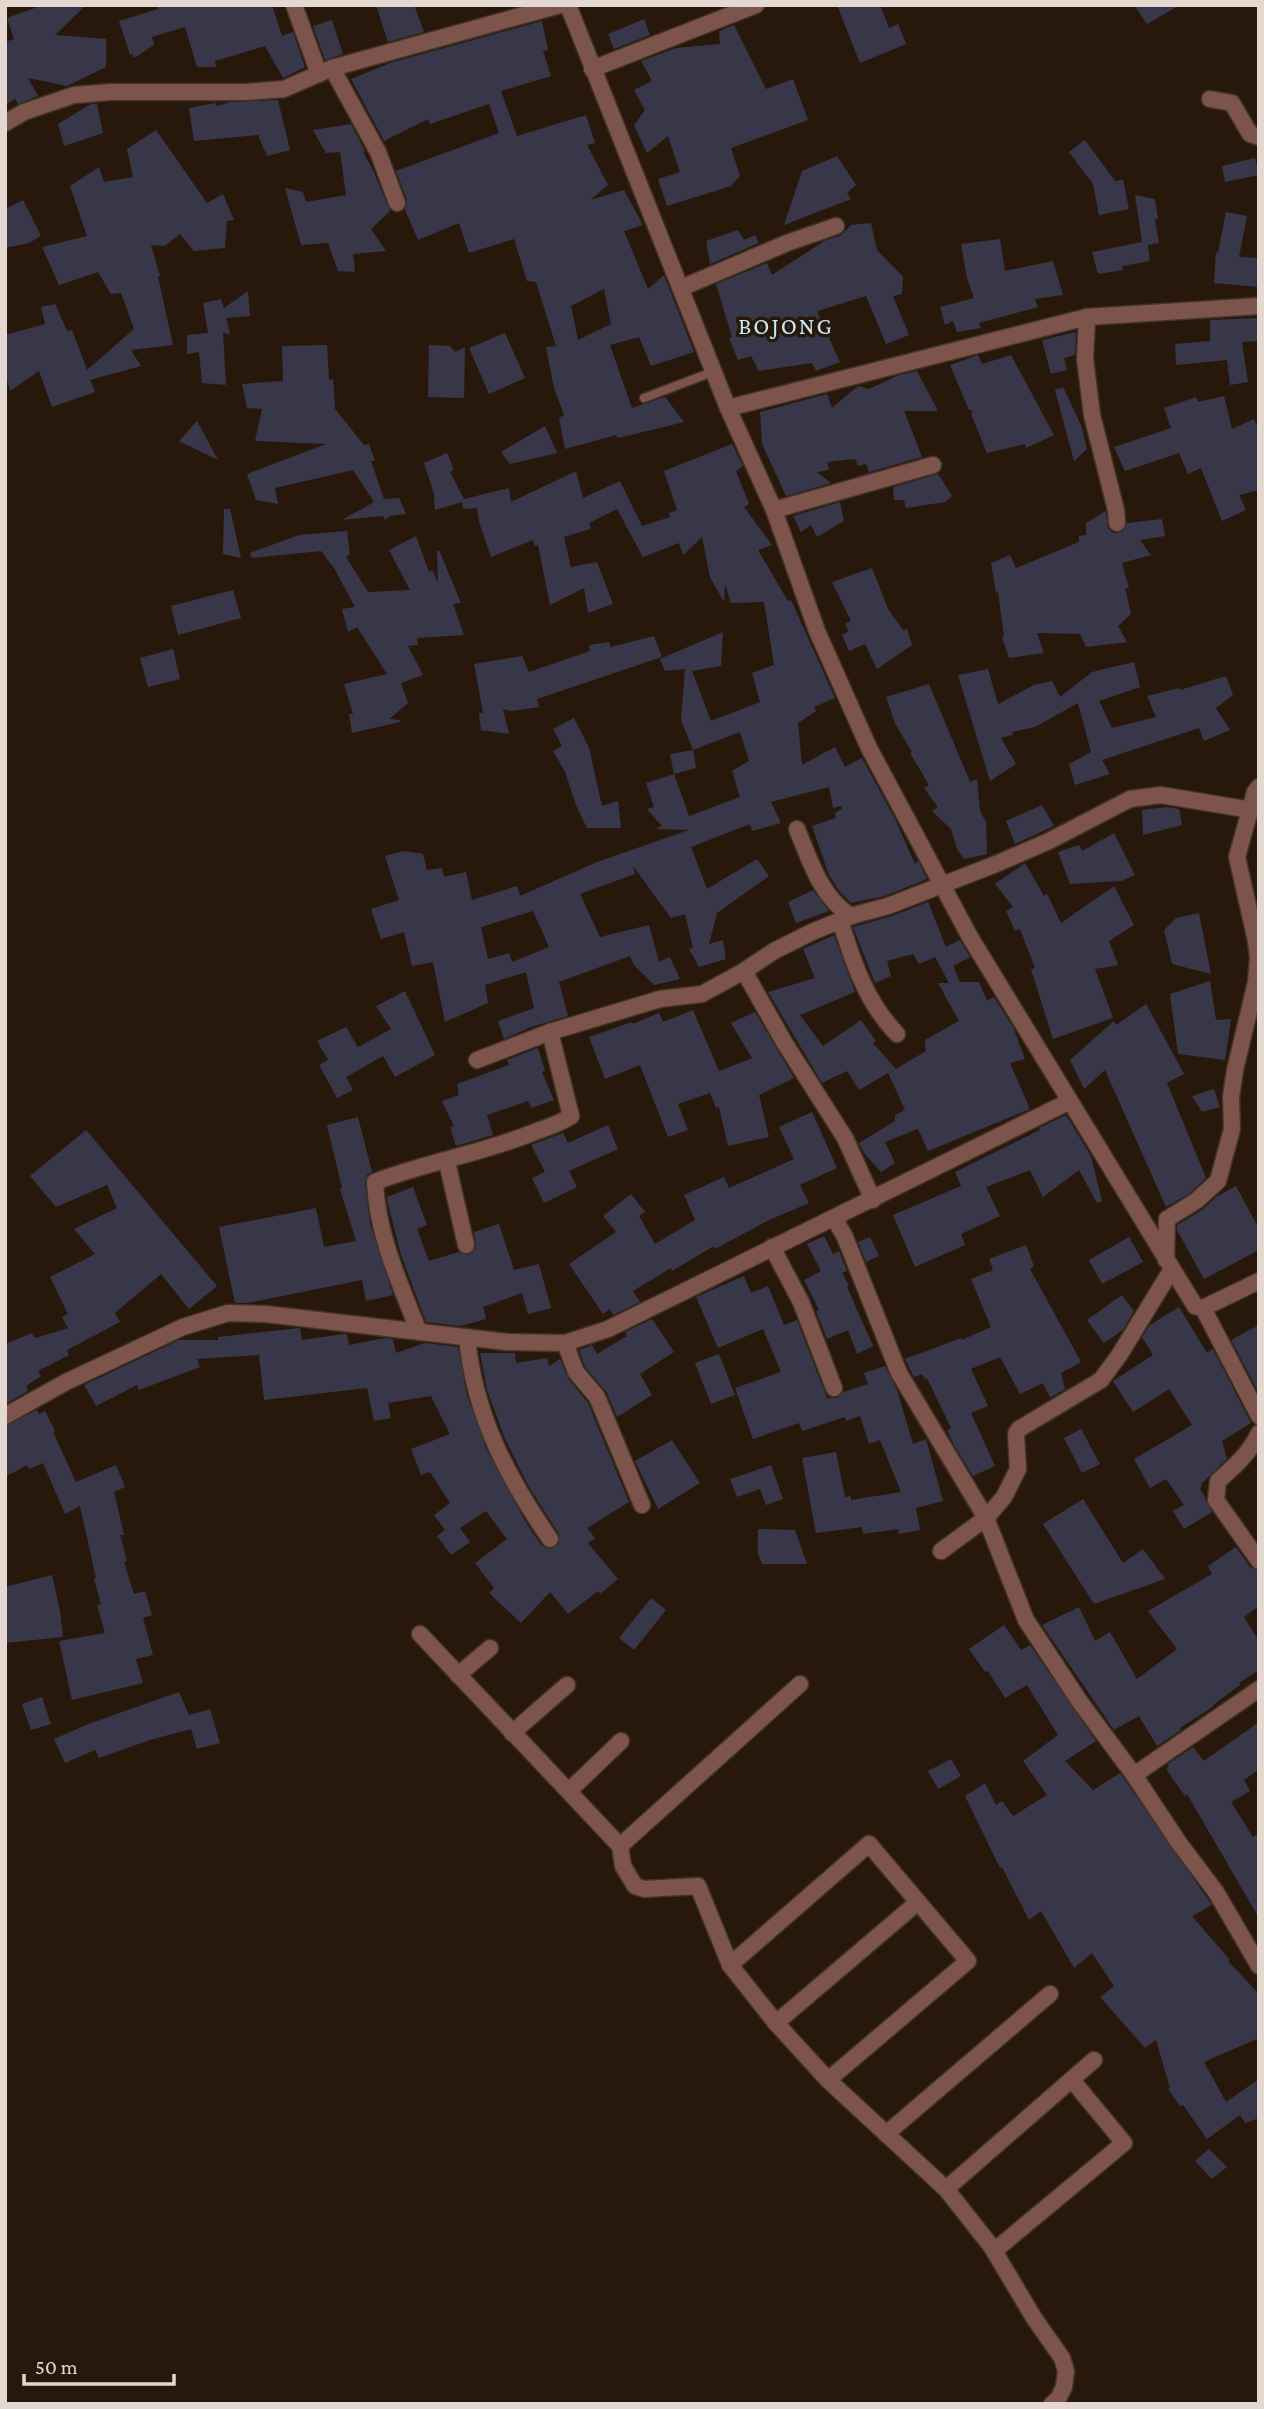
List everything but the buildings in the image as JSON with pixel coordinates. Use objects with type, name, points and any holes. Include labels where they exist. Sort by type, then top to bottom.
[{"type":"street","points":[[294,5],[326,71],[378,152],[397,203]]},
{"type":"street","points":[[5,123],[24,112],[74,95],[284,89],[326,71],[560,5]]},
{"type":"street","points":[[568,5],[728,408],[774,510],[817,631],[869,748],[942,884],[981,956],[1195,1306],[1203,1308],[1259,1281]]},
{"type":"street","points":[[592,69],[756,5]]},
{"type":"street","points":[[1210,100],[1232,103],[1250,134],[1259,137]]},
{"type":"street","points":[[681,288],[787,243],[836,226]]},
{"type":"street","points":[[728,408],[1087,317],[1259,306]]},
{"type":"street","points":[[1087,317],[1085,359],[1092,415],[1117,523]]},
{"type":"street","points":[[774,510],[933,465]]},
{"type":"street","points":[[941,1551],[986,1518],[1004,1497],[1018,1469],[1016,1434],[1030,1421],[1101,1380],[1120,1354],[1169,1265],[1167,1219],[1218,1181],[1232,1129],[1231,1097],[1235,1070],[1256,982],[1256,941],[1237,857],[1255,809],[1255,792],[1259,787]]},
{"type":"street","points":[[477,1060],[550,1032],[660,999],[702,994],[774,951],[846,918],[888,906],[1049,841],[1130,799],[1161,795],[1255,809]]},
{"type":"street","points":[[797,829],[812,866],[831,900],[846,918],[858,977],[884,1021],[897,1034]]},
{"type":"street","points":[[744,971],[784,1042],[845,1138],[873,1199]]},
{"type":"street","points":[[419,1332],[392,1264],[375,1182],[411,1169],[447,1162],[507,1143],[571,1116],[550,1032]]},
{"type":"street","points":[[5,1416],[66,1382],[183,1327],[228,1312],[507,1342],[565,1343],[608,1329],[1070,1101]]},
{"type":"street","points":[[447,1162],[466,1245]]},
{"type":"street","points":[[834,1218],[845,1237],[899,1373],[986,1518],[1026,1620],[1080,1702],[1216,1892],[1259,1966]]},
{"type":"street","points":[[772,1247],[801,1302],[834,1388]]},
{"type":"street","points":[[1203,1308],[1259,1416]]},
{"type":"street","points":[[467,1337],[470,1369],[479,1404],[491,1434],[520,1495],[550,1539]]},
{"type":"street","points":[[565,1343],[576,1372],[597,1397],[642,1505]]},
{"type":"street","points":[[1259,1433],[1237,1465],[1218,1481],[1216,1500],[1259,1561]]},
{"type":"street","points":[[420,1634],[620,1846],[623,1866],[635,1886],[643,1889],[698,1886],[730,1965],[776,2024],[828,2080],[946,2189],[994,2251],[1034,2318],[1062,2358],[1066,2371],[1064,2387],[1052,2404]]},
{"type":"street","points":[[458,1675],[490,1648]]},
{"type":"street","points":[[620,1846],[800,1684]]},
{"type":"street","points":[[512,1733],[567,1685]]},
{"type":"street","points":[[1134,1775],[1259,1689]]},
{"type":"street","points":[[569,1791],[621,1741]]},
{"type":"street","points":[[730,1965],[869,1844],[968,1961],[828,2080]]},
{"type":"street","points":[[776,2024],[918,1902]]},
{"type":"street","points":[[886,2134],[1049,1994]]},
{"type":"street","points":[[946,2189],[1094,2060]]},
{"type":"street","points":[[994,2251],[1124,2143],[1072,2080]]},
{"type":"lane","points":[[643,398],[715,371]]},
{"type":"district","name":"BOJONG","points":[[786,325]]}]
